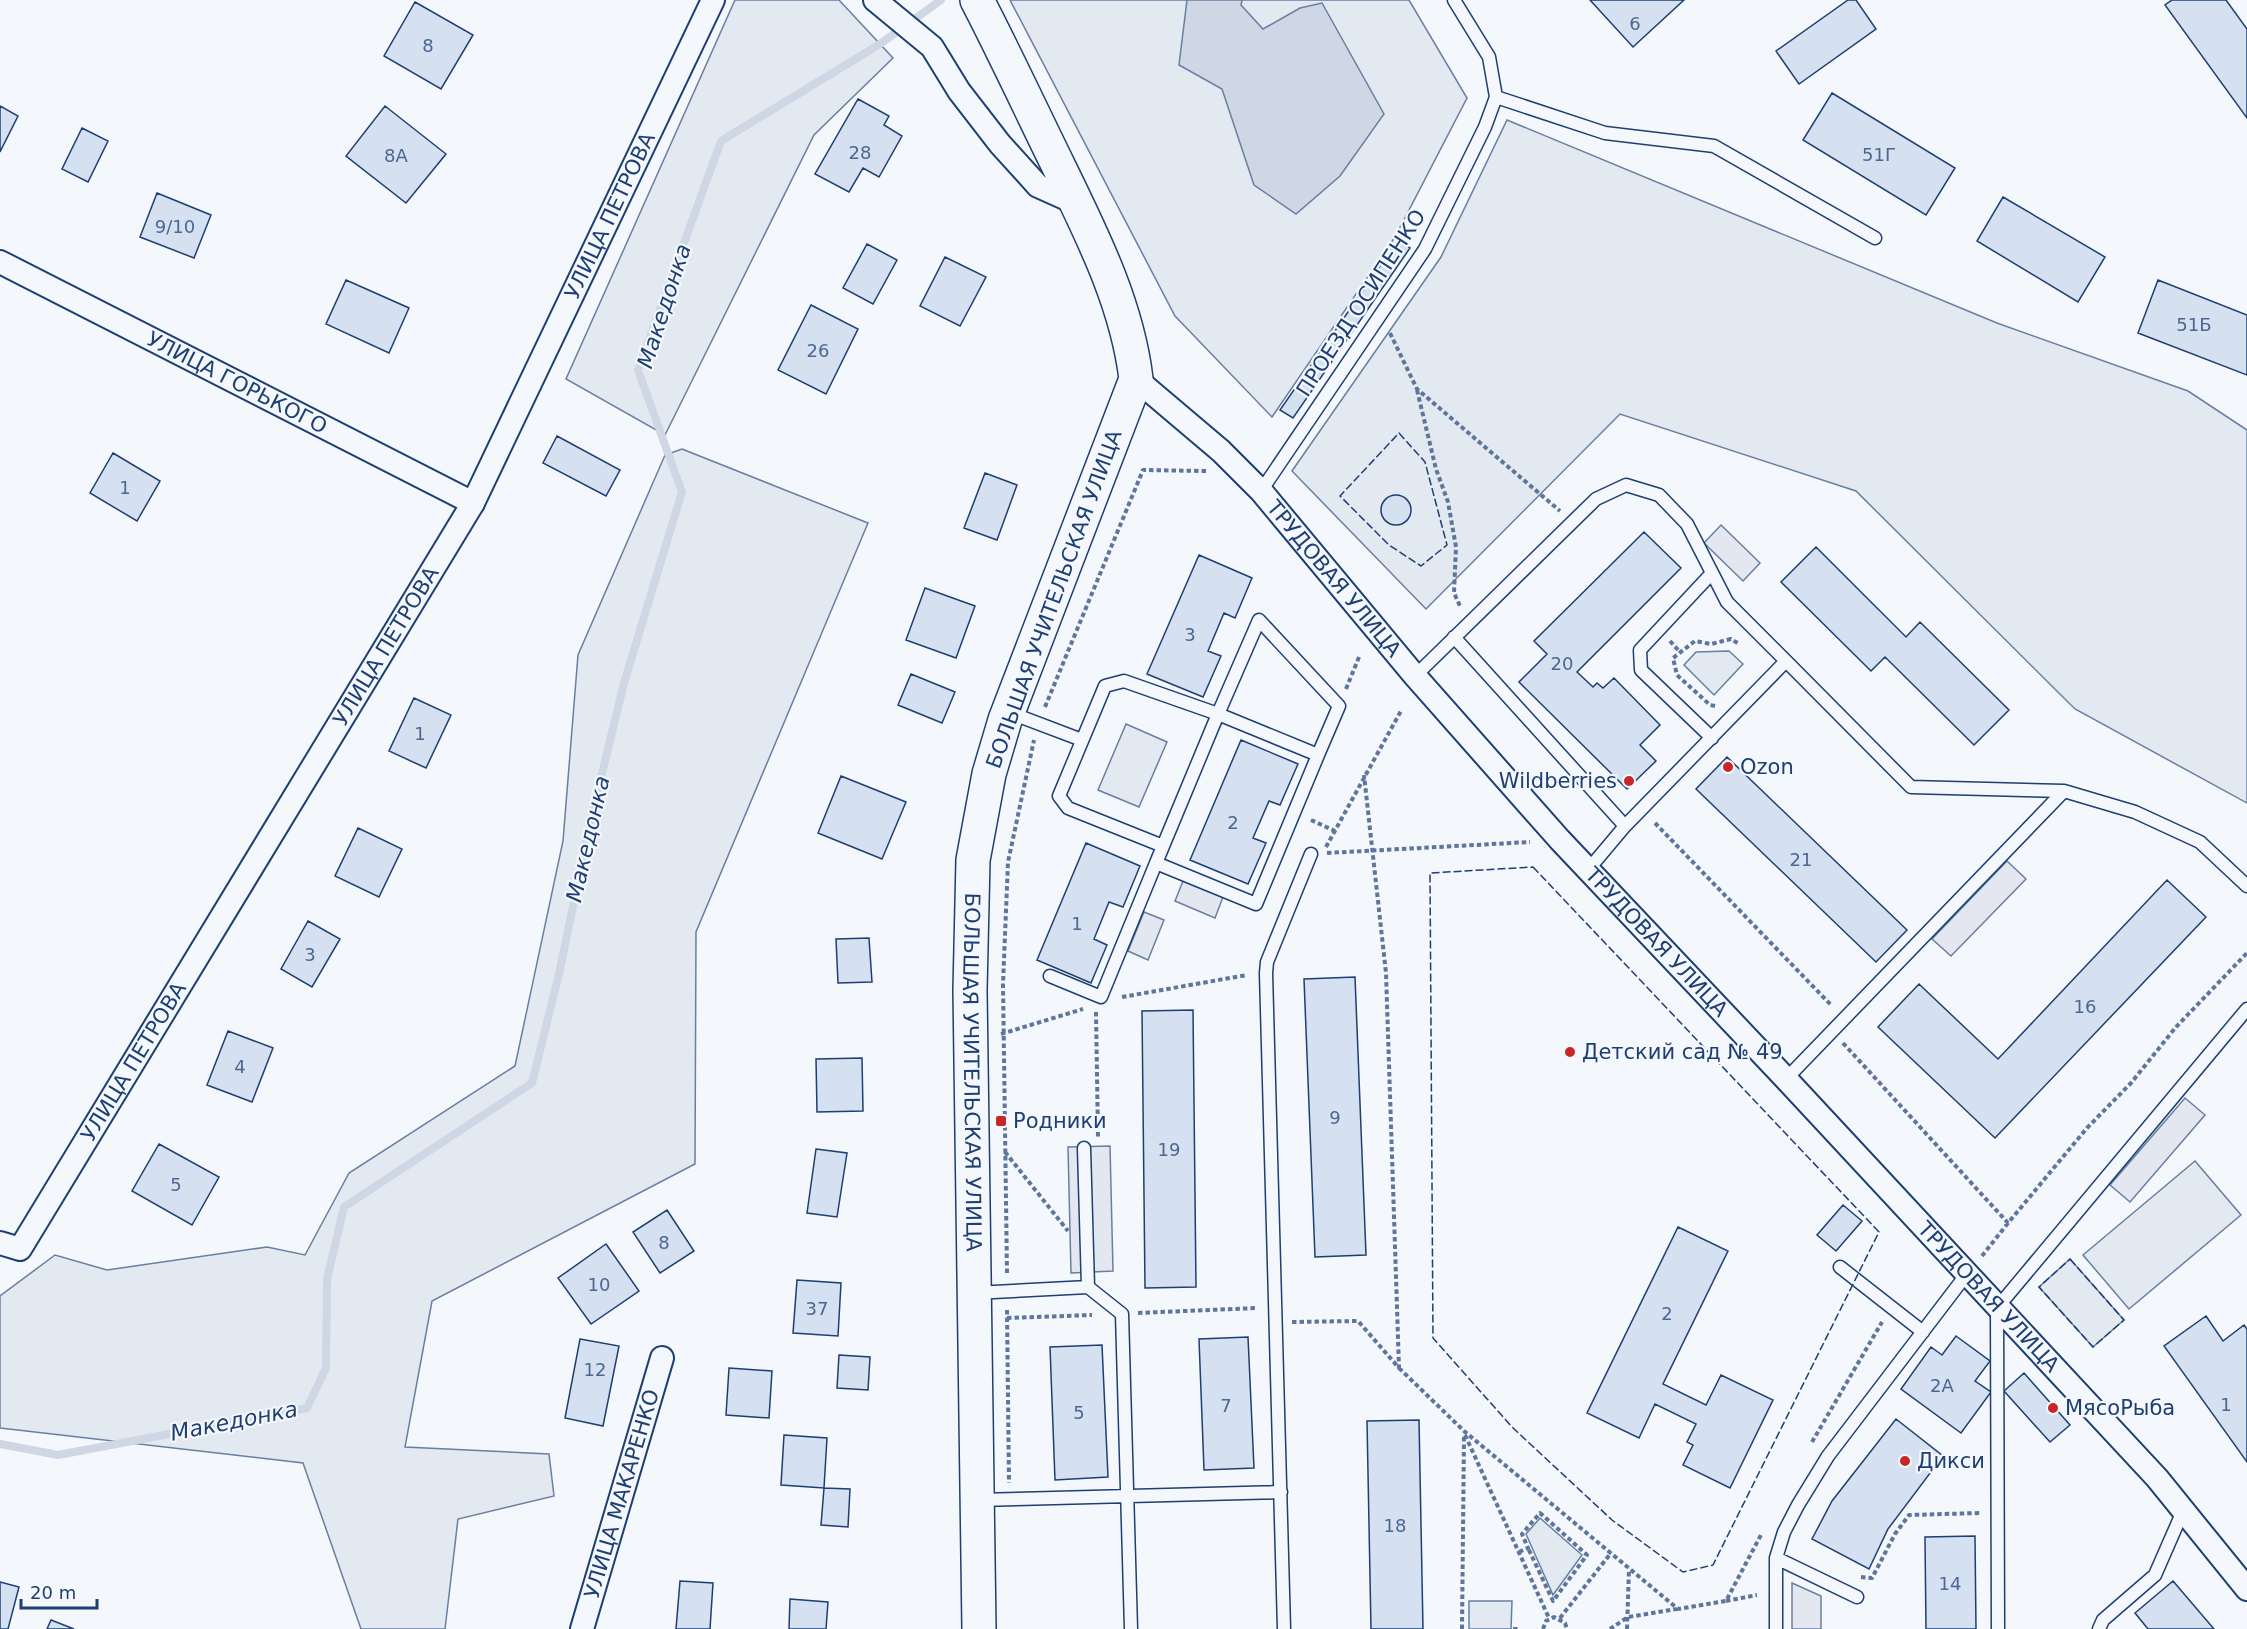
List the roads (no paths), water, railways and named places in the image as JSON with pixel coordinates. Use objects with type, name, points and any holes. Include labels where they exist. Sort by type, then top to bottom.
[{"type":"main road","name":"БОЛЬШАЯ УЧИТЕЛЬСКАЯ УЛИЦА","points":[[977,0],[1076,203],[1120,302],[1132,346],[1136,379],[1008,712],[989,774],[973,860],[970,990],[979,1629]]},
{"type":"street","name":"УЛИЦА ПЕТРОВА","points":[[0,1243],[20,1249],[473,502],[713,0]]},
{"type":"street","points":[[878,2],[932,47],[959,91],[1000,144],[1038,186],[1076,203]]},
{"type":"street","name":"УЛИЦА ГОРЬКОГО","points":[[0,262],[473,502]]},
{"type":"street","name":"ТРУДОВАЯ УЛИЦА","points":[[1136,379],[1221,451],[1261,491],[1415,676],[1560,840],[1786,1078],[1966,1275],[2157,1478],[2247,1589]]},
{"type":"street","name":"УЛИЦА МАКАРЕНКО","points":[[582,1629],[662,1358]]},
{"type":"lane","name":"ПРОЕЗД ОСИПЕНКО","points":[[1261,491],[1425,249],[1485,128],[1496,96],[1489,57],[1454,0]]},
{"type":"lane","points":[[1496,96],[1605,134],[1714,146],[1875,238]]},
{"type":"lane","points":[[1415,676],[1596,499],[1626,484],[1659,495],[1687,524],[1727,602],[1911,786],[2064,791],[2135,812],[2200,842],[2247,886]]},
{"type":"lane","points":[[1712,573],[1640,650],[1641,670],[1712,738]]},
{"type":"lane","points":[[1050,976],[1101,997],[1156,863],[1163,846],[1218,714],[1259,620],[1338,706],[1256,904],[1156,863]]},
{"type":"lane","points":[[1454,637],[1625,826]]},
{"type":"lane","points":[[1588,870],[1625,826],[1786,662]]},
{"type":"lane","points":[[1163,846],[1068,808],[1059,796],[1105,686],[1124,681],[1218,714],[1318,755]]},
{"type":"lane","points":[[1008,712],[1082,741]]},
{"type":"lane","points":[[1786,1078],[2064,791]]},
{"type":"lane","points":[[1284,1629],[1266,973],[1268,962],[1311,854]]},
{"type":"lane","points":[[1998,1629],[1997,1308],[2247,1009]]},
{"type":"lane","points":[[1084,1148],[1088,1287]]},
{"type":"lane","points":[[1840,1267],[1923,1332]]},
{"type":"lane","points":[[1776,1629],[1776,1558],[1784,1532],[1828,1456],[1966,1275]]},
{"type":"lane","points":[[974,1293],[1088,1287],[1122,1314],[1131,1629]]},
{"type":"lane","points":[[977,1500],[1281,1492]]},
{"type":"lane","points":[[2099,1629],[2103,1620],[2155,1575],[2183,1511]]},
{"type":"lane","points":[[1776,1558],[1857,1597]]},
{"type":"waterway","name":"Македонка","points":[[0,1444],[58,1455],[307,1408],[326,1368],[327,1279],[344,1207],[532,1083],[559,974],[591,819],[624,683],[682,492],[638,370],[721,141],[880,44],[941,0]]},
{"type":"place","name":"Ozon","points":[[1728,767]]},
{"type":"place","name":"Wildberries","points":[[1629,781]]},
{"type":"place","name":"Детский сад № 49","points":[[1570,1052]]},
{"type":"place","name":"Родники","points":[[1001,1121]]},
{"type":"place","name":"МясоРыба","points":[[2053,1408]]},
{"type":"place","name":"Дикси","points":[[1905,1461]]}]
